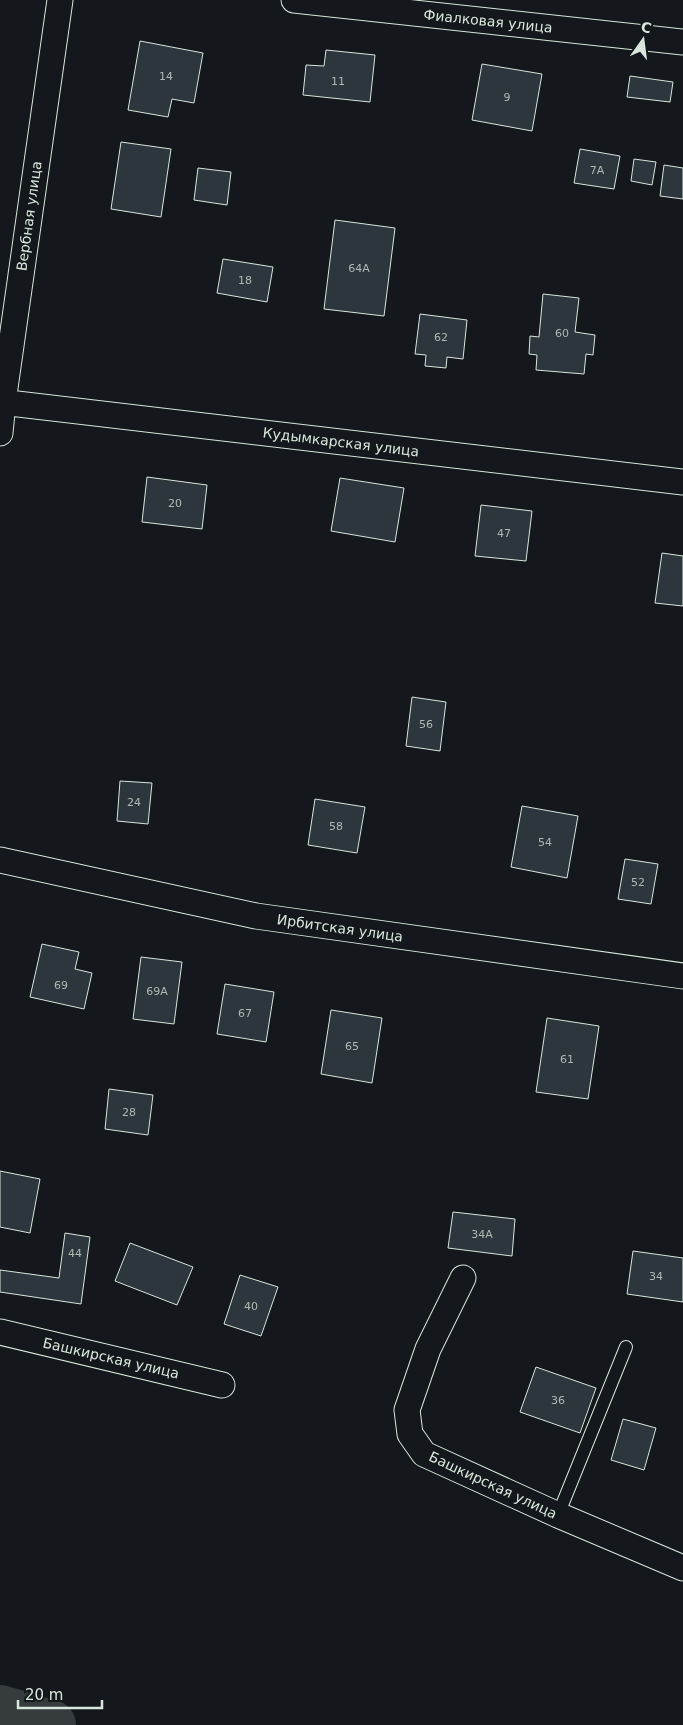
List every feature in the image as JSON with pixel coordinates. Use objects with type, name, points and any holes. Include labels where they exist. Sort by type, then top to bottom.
[{"type":"street","name":"Вербная улица","points":[[0,433],[1,402],[60,0]]},
{"type":"street","name":"Фиалковая улица","points":[[294,0],[683,42]]},
{"type":"street","name":"Кудымкарская улица","points":[[1,402],[683,482]]},
{"type":"street","name":"Ирбитская улица","points":[[0,860],[256,916],[683,976]]},
{"type":"street","name":"Башкирская улица","points":[[463,1278],[428,1349],[407,1410],[410,1434],[424,1454],[558,1515],[683,1568]]},
{"type":"street","name":"Башкирская улица","points":[[0,1332],[222,1385]]},
{"type":"lane","points":[[558,1515],[626,1346]]},
{"type":"building","points":[[140,41],[203,53],[194,103],[172,99],[168,117],[128,110]]},
{"type":"building","points":[[326,50],[375,55],[370,102],[303,95],[306,65],[324,66]]},
{"type":"building","points":[[482,64],[542,74],[532,131],[472,120]]},
{"type":"building","points":[[630,76],[673,82],[670,102],[627,97]]},
{"type":"building","points":[[121,142],[171,149],[161,217],[111,209]]},
{"type":"building","points":[[580,149],[620,156],[614,189],[574,183]]},
{"type":"building","points":[[634,159],[656,162],[652,185],[631,181]]},
{"type":"building","points":[[664,165],[683,168],[683,199],[660,196]]},
{"type":"building","points":[[198,168],[231,172],[227,205],[194,200]]},
{"type":"building","points":[[335,220],[395,228],[384,316],[324,309]]},
{"type":"building","points":[[223,259],[273,267],[267,302],[217,293]]},
{"type":"building","points":[[543,294],[579,298],[575,332],[595,335],[593,355],[586,354],[584,374],[536,370],[537,355],[529,354],[530,336],[539,337]]},
{"type":"building","points":[[420,314],[467,320],[463,359],[447,357],[446,368],[425,366],[426,355],[415,354]]},
{"type":"building","points":[[147,477],[207,485],[202,529],[142,522]]},
{"type":"building","points":[[340,478],[404,488],[395,542],[331,531]]},
{"type":"building","points":[[481,505],[532,511],[526,561],[475,556]]},
{"type":"building","points":[[662,553],[683,556],[683,606],[655,603]]},
{"type":"building","points":[[412,697],[446,702],[440,751],[406,746]]},
{"type":"building","points":[[120,781],[152,783],[148,824],[117,821]]},
{"type":"building","points":[[315,799],[365,807],[357,853],[308,845]]},
{"type":"building","points":[[522,806],[578,816],[567,878],[511,867]]},
{"type":"building","points":[[625,859],[658,864],[651,904],[618,899]]},
{"type":"building","points":[[42,944],[79,952],[75,969],[92,973],[84,1009],[30,997]]},
{"type":"building","points":[[141,957],[182,962],[174,1024],[133,1019]]},
{"type":"building","points":[[225,984],[274,992],[266,1042],[217,1034]]},
{"type":"building","points":[[331,1010],[382,1018],[372,1083],[321,1074]]},
{"type":"building","points":[[547,1018],[599,1026],[588,1099],[536,1092]]},
{"type":"building","points":[[109,1089],[153,1095],[148,1135],[105,1129]]},
{"type":"building","points":[[0,1171],[40,1179],[30,1233],[0,1227]]},
{"type":"building","points":[[453,1212],[515,1219],[512,1256],[448,1248]]},
{"type":"building","points":[[65,1233],[90,1237],[81,1304],[0,1292],[0,1270],[59,1278]]},
{"type":"building","points":[[130,1243],[193,1267],[177,1305],[115,1281]]},
{"type":"building","points":[[633,1251],[683,1258],[683,1302],[627,1294]]},
{"type":"building","points":[[240,1275],[278,1287],[261,1336],[224,1324]]},
{"type":"building","points":[[536,1367],[596,1388],[580,1433],[520,1412]]},
{"type":"building","points":[[623,1419],[656,1428],[644,1470],[611,1460]]},
{"type":"waterway","points":[[0,1710],[51,1725]]}]
